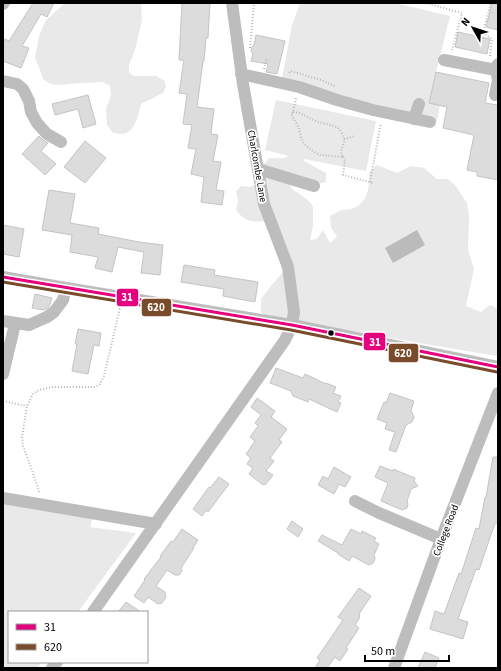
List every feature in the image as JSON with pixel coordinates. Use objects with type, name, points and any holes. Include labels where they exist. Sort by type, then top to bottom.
[{"type":"street","name":"Charlcombe Lane","points":[[232,3],[241,74],[264,204],[288,267],[294,312],[292,325]]},
{"type":"street","points":[[447,60],[494,68],[498,80],[495,95]]},
{"type":"street","points":[[241,74],[298,87],[337,100],[383,112],[430,122]]},
{"type":"street","points":[[3,81],[17,84],[23,89],[29,101],[31,112],[37,123],[47,134],[61,142]]},
{"type":"street","points":[[414,119],[419,104]]},
{"type":"street","points":[[258,169],[314,186]]},
{"type":"street","points":[[3,277],[292,325],[498,367]]},
{"type":"street","points":[[3,321],[29,325],[47,317],[54,312],[63,300],[66,288]]},
{"type":"street","points":[[3,374],[15,324]]},
{"type":"street","points":[[94,611],[285,340],[292,325]]},
{"type":"street","name":"College Road","points":[[394,668],[441,539],[498,393]]},
{"type":"street","points":[[3,498],[156,524]]},
{"type":"street","points":[[355,501],[379,513],[441,539]]},
{"type":"path","points":[[250,48],[254,3]]},
{"type":"path","points":[[426,3],[462,13],[447,60]]},
{"type":"path","points":[[491,3],[483,33],[492,39],[494,68]]},
{"type":"path","points":[[260,66],[265,67]]},
{"type":"path","points":[[295,102],[293,112],[291,114],[299,128],[304,144],[320,155],[343,158]]},
{"type":"path","points":[[293,112],[304,114],[315,121],[339,129],[344,136],[344,143],[341,149],[341,153],[345,161],[343,175],[372,183],[383,112]]},
{"type":"path","points":[[344,139],[355,136]]},
{"type":"path","points":[[42,505],[33,473],[23,446],[22,437],[27,406],[32,394],[39,390],[52,387],[95,388],[100,384],[104,376],[122,297]]},
{"type":"path","points":[[3,401],[27,406]]},
{"type":"shaded area","points":[[65,3],[141,3],[142,20],[135,50],[129,65],[129,73],[134,76],[156,76],[165,81],[166,87],[163,93],[141,104],[136,122],[127,133],[113,133],[107,125],[106,109],[111,95],[110,86],[103,82],[60,85],[51,84],[43,79],[35,58],[39,36],[46,20]]},
{"type":"shaded area","points":[[300,3],[395,3],[450,16],[429,103],[440,105],[437,121],[375,108],[282,78],[292,25]]},
{"type":"shaded area","points":[[276,100],[376,121],[366,171],[304,159],[304,161],[326,173],[326,182],[318,184],[289,179],[291,188],[308,200],[313,206],[313,226],[310,240],[317,239],[323,230],[330,243],[337,237],[331,227],[330,216],[340,210],[357,207],[361,203],[367,194],[369,172],[377,165],[397,173],[411,166],[424,168],[437,179],[448,179],[455,185],[467,203],[469,216],[468,250],[474,269],[466,306],[481,312],[490,305],[498,309],[498,355],[496,356],[267,317],[261,312],[261,299],[282,273],[290,257],[285,242],[273,232],[264,221],[256,222],[248,220],[236,210],[238,201],[236,191],[241,186],[249,187],[256,185],[258,165],[265,163],[269,158],[284,158],[289,156],[265,150]]},
{"type":"shaded area","points":[[417,230],[425,245],[393,263],[385,248]]},
{"type":"shaded area","points":[[3,501],[93,517],[90,527],[136,533],[79,611],[8,611],[8,663],[41,663],[37,668],[3,668]]},
{"type":"building","points":[[33,3],[54,3],[47,17],[41,14],[22,46],[29,48],[21,68],[3,61],[3,44],[5,39],[9,41]]},
{"type":"building","points":[[182,3],[210,3],[208,38],[206,38],[197,107],[214,109],[211,134],[218,135],[213,161],[221,162],[216,190],[224,191],[222,205],[201,202],[204,177],[191,174],[196,149],[188,148],[192,125],[183,124],[187,94],[179,93],[184,60],[179,60]]},
{"type":"building","points":[[492,3],[498,3],[498,30],[486,27]]},
{"type":"building","points":[[458,32],[490,39],[487,54],[455,47]]},
{"type":"building","points":[[256,35],[285,41],[277,74],[266,72],[268,64],[251,61],[253,54],[251,51]]},
{"type":"building","points":[[436,72],[489,83],[485,103],[498,105],[498,180],[477,176],[477,172],[467,170],[474,135],[443,128],[447,107],[429,103]]},
{"type":"building","points":[[88,95],[96,124],[83,128],[78,109],[55,115],[52,104]]},
{"type":"building","points":[[39,136],[48,143],[41,151],[56,164],[45,175],[22,154]]},
{"type":"building","points":[[85,141],[106,158],[85,183],[64,167]]},
{"type":"building","points":[[49,190],[75,194],[70,223],[99,228],[98,234],[163,245],[160,275],[141,273],[144,252],[118,247],[112,272],[95,268],[98,257],[70,252],[72,235],[42,230]]},
{"type":"building","points":[[3,225],[24,229],[19,257],[3,254]]},
{"type":"building","points":[[184,265],[215,270],[214,275],[258,282],[255,302],[223,296],[224,289],[181,282]]},
{"type":"building","points":[[35,294],[52,298],[49,307],[44,310],[32,308]]},
{"type":"building","points":[[78,329],[101,333],[99,346],[94,345],[88,374],[72,371]]},
{"type":"building","points":[[276,368],[303,378],[305,374],[336,387],[333,393],[341,396],[338,402],[341,403],[337,412],[309,399],[308,402],[293,396],[291,391],[270,383]]},
{"type":"building","points":[[390,393],[414,401],[411,410],[414,417],[412,422],[406,425],[396,452],[389,450],[395,432],[385,429],[387,423],[377,419],[384,402],[386,403]]},
{"type":"building","points":[[257,398],[275,411],[271,417],[287,429],[279,440],[282,442],[270,458],[274,461],[266,471],[273,475],[265,485],[249,474],[253,468],[247,464],[251,458],[246,454],[255,441],[250,437],[258,426],[255,423],[261,415],[251,407]]},
{"type":"building","points":[[493,457],[498,457],[498,524],[495,523],[479,570],[476,569],[458,619],[468,622],[463,639],[430,629],[435,611],[444,614],[459,573],[461,574],[476,528],[479,529]]},
{"type":"building","points":[[380,466],[393,471],[393,469],[415,478],[414,481],[418,486],[411,489],[407,501],[407,508],[402,510],[381,501],[388,483],[375,477]]},
{"type":"building","points":[[334,467],[351,477],[345,487],[339,484],[334,494],[318,485],[323,476],[328,479]]},
{"type":"building","points":[[219,477],[229,484],[208,512],[206,510],[202,516],[193,509],[209,487],[210,488]]},
{"type":"building","points":[[292,521],[303,529],[298,537],[287,529]]},
{"type":"building","points":[[182,529],[198,540],[194,548],[181,568],[182,571],[179,575],[175,575],[167,570],[156,586],[165,592],[166,597],[162,603],[158,604],[148,597],[144,603],[134,596],[145,580],[144,579],[161,557],[160,556],[171,541],[173,542]]},
{"type":"building","points":[[351,529],[361,534],[362,531],[376,538],[374,541],[379,544],[374,555],[375,559],[373,563],[369,565],[352,556],[349,561],[318,541],[322,535],[342,545]]},
{"type":"building","points":[[359,588],[371,596],[359,614],[360,617],[355,625],[359,628],[346,648],[348,649],[340,661],[335,657],[327,668],[315,668],[320,660],[317,658],[343,620],[338,617]]},
{"type":"building","points":[[126,602],[140,611],[119,611]]},
{"type":"building","points":[[425,652],[439,658],[435,668],[418,668]]},
{"type":"transit line","name":"31","points":[[3,277],[292,325],[498,367]]},
{"type":"transit line","name":"620","points":[[3,282],[291,330],[497,372]]}]
